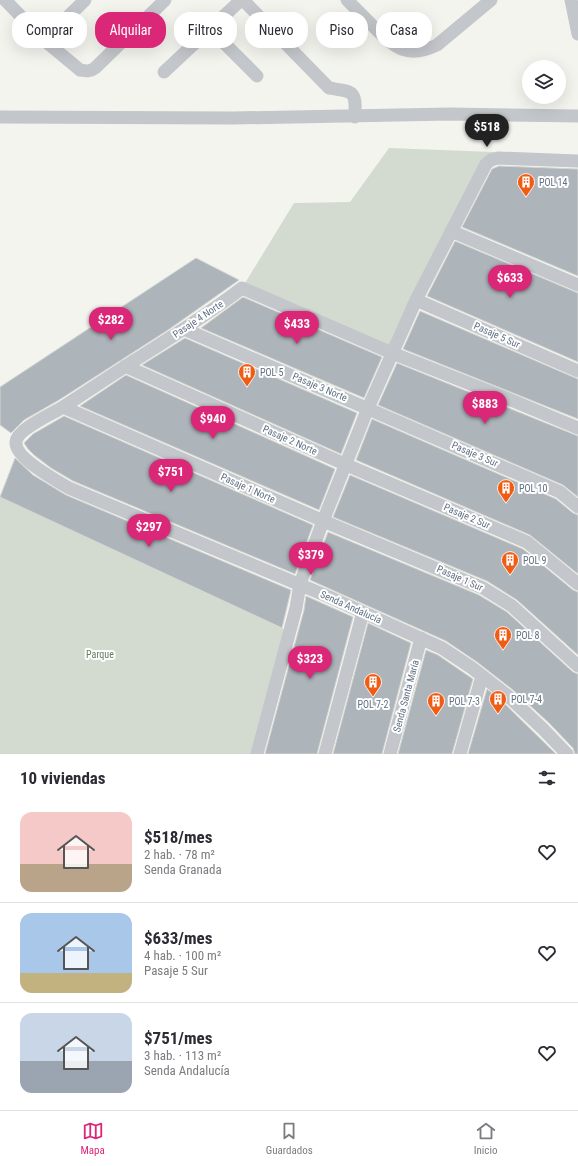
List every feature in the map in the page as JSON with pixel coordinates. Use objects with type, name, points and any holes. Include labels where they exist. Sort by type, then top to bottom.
[{"type":"street","points":[[5,0],[17,12]]},
{"type":"street","points":[[73,12],[85,0]]},
{"type":"street","points":[[54,48],[80,70],[91,71],[165,0]]},
{"type":"street","points":[[347,0],[384,37],[392,44],[403,50],[428,49],[437,44],[492,0]]},
{"type":"street","points":[[571,0],[578,34]]},
{"type":"street","points":[[231,12],[245,1],[329,88],[345,90],[354,95],[356,100],[355,117]]},
{"type":"street","points":[[164,72],[190,48]]},
{"type":"street","points":[[229,48],[257,76]]},
{"type":"street","points":[[0,117],[355,117],[450,114],[578,116]]},
{"type":"street","points":[[258,754],[296,608],[300,584],[323,521],[368,408],[416,300],[486,164],[491,160],[498,158],[578,162]]},
{"type":"street","points":[[451,231],[578,285]]},
{"type":"street","name":"Pasaje 4 Norte","points":[[17,436],[27,428],[63,407],[184,329],[242,288],[392,353]]},
{"type":"street","name":"Pasaje 5 Sur","points":[[416,300],[578,371]]},
{"type":"street","name":"Pasaje 3 Norte","points":[[184,329],[368,408]]},
{"type":"street","points":[[392,353],[578,428]]},
{"type":"street","name":"Pasaje 2 Norte","points":[[125,366],[346,464]]},
{"type":"street","name":"Pasaje 1 Norte","points":[[63,407],[323,521]]},
{"type":"street","name":"Pasaje 3 Sur","points":[[368,408],[560,492],[578,507]]},
{"type":"street","name":"Senda Andalucía","points":[[17,436],[15,444],[26,458],[42,472],[69,488],[300,584],[442,648],[508,696],[567,754]]},
{"type":"street","name":"Pasaje 2 Sur","points":[[346,464],[527,542],[578,584]]},
{"type":"street","name":"Pasaje 1 Sur","points":[[323,521],[483,588],[512,606],[578,666]]},
{"type":"street","points":[[325,754],[363,612]]},
{"type":"street","name":"Senda Santa María","points":[[390,754],[421,638]]},
{"type":"street","points":[[460,754],[482,676]]},
{"type":"green space","points":[[389,148],[494,152],[389,351],[242,288],[294,203],[350,202]]},
{"type":"green space","name":"Parque","points":[[0,497],[290,632],[257,754],[0,754]]},
{"type":"building","name":"POL 14","points":[[499,166],[578,169],[578,276],[462,227],[492,169]]},
{"type":"building","points":[[455,241],[578,293],[578,362],[427,296]]},
{"type":"building","points":[[196,258],[239,280],[168,330],[59,400],[24,420],[11,433],[0,425],[0,387]]},
{"type":"building","points":[[243,297],[382,357],[364,398],[201,328]]},
{"type":"building","points":[[420,311],[578,379],[578,419],[403,349]]},
{"type":"building","name":"POL 5","points":[[185,338],[357,413],[341,454],[142,365]]},
{"type":"building","points":[[397,363],[578,436],[578,497],[563,485],[378,405]]},
{"type":"building","points":[[126,375],[335,469],[319,510],[80,406]]},
{"type":"building","points":[[64,416],[313,525],[295,574],[73,481],[51,468],[34,455],[24,443],[33,434]]},
{"type":"building","name":"POL 10","points":[[372,419],[556,499],[573,513],[578,515],[578,574],[530,535],[356,460]]},
{"type":"building","points":[[15,458],[33,475],[66,495],[291,590],[282,628],[0,497]]},
{"type":"building","name":"POL 9","points":[[350,475],[523,549],[573,590],[578,592],[578,655],[517,600],[487,581],[333,517]]},
{"type":"building","name":"POL 8","points":[[328,532],[479,595],[507,612],[573,672],[578,674],[578,754],[575,754],[573,748],[549,723],[513,690],[477,662],[446,641],[310,580]]},
{"type":"building","points":[[306,596],[353,617],[317,754],[265,754],[304,610]]},
{"type":"building","name":"POL 7-2","points":[[368,623],[411,643],[382,754],[333,754]]},
{"type":"building","name":"POL 7-3","points":[[426,650],[438,655],[473,679],[452,754],[398,754]]},
{"type":"building","name":"POL 7-4","points":[[487,689],[503,702],[556,754],[468,754]]},
{"type":"place","name":"POL 14","points":[[526,197]]},
{"type":"place","name":"POL 5","points":[[247,387]]},
{"type":"place","name":"POL 10","points":[[506,503]]},
{"type":"place","name":"POL 9","points":[[510,575]]},
{"type":"place","name":"POL 8","points":[[503,650]]},
{"type":"place","name":"POL 7-2","points":[[373,697]]},
{"type":"place","name":"POL 7-4","points":[[498,714]]},
{"type":"place","name":"POL 7-3","points":[[436,716]]}]
